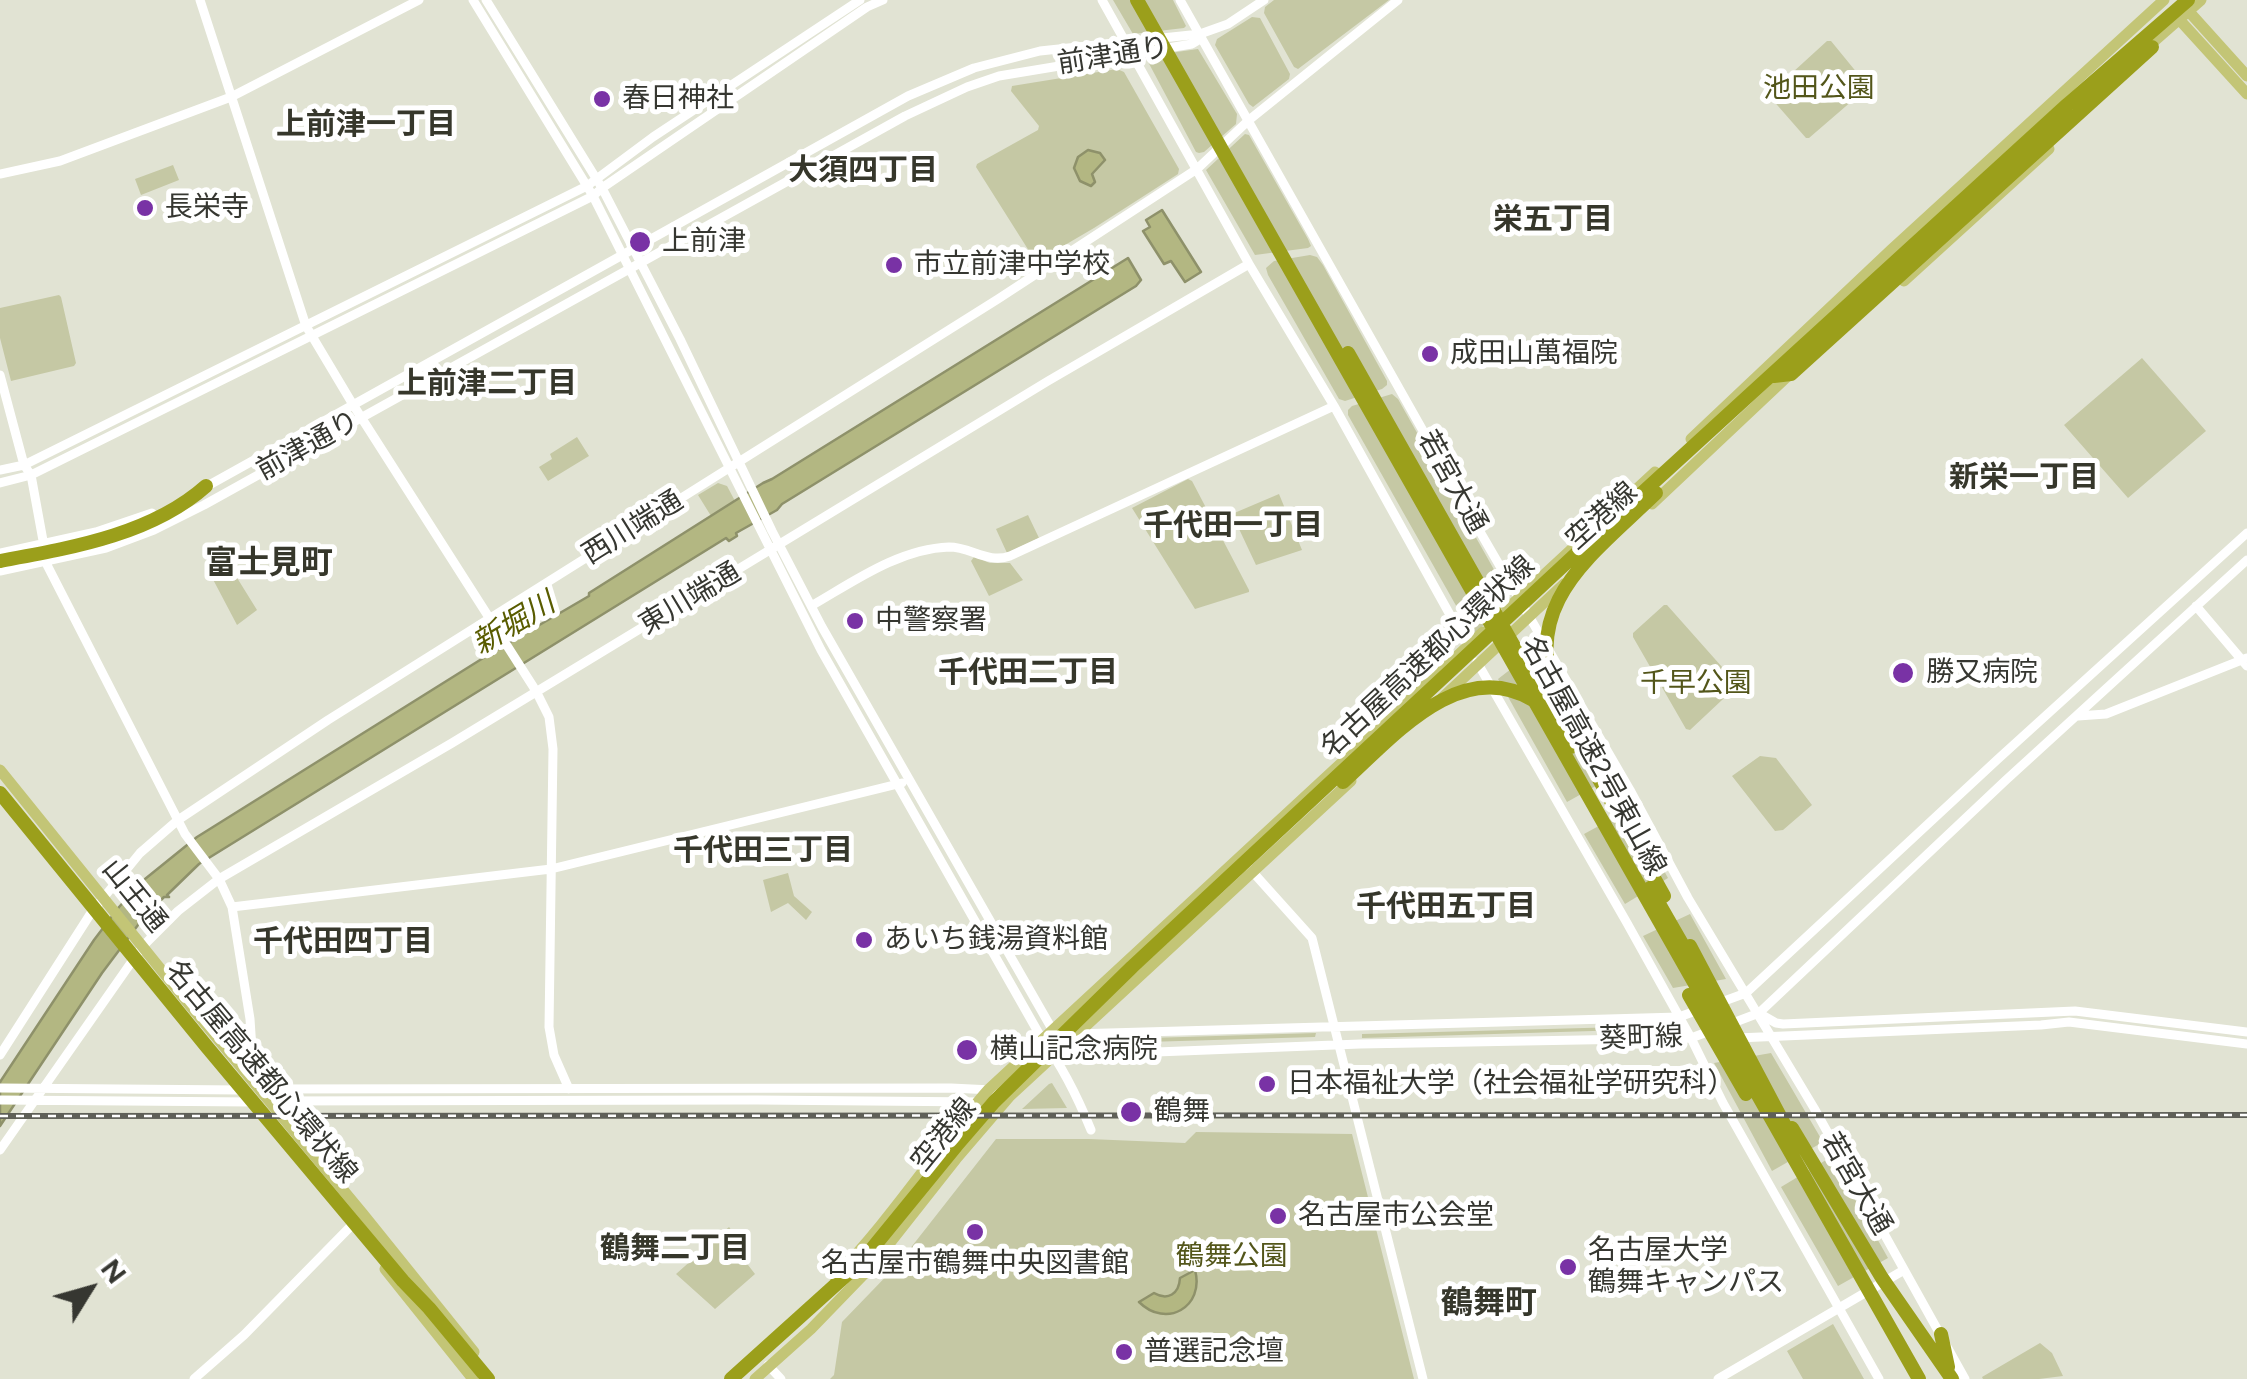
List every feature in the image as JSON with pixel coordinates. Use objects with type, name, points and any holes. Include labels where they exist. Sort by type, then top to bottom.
[{"type":"highway","name":"名古屋高速2号東山線","points":[[1137,0],[1831,1232]]},
{"type":"highway","name":"名古屋高速2号東山線","points":[[1147,0],[1689,950],[1928,1379]]},
{"type":"highway","name":"名古屋高速都心環状線","points":[[728,1379],[862,1261],[1006,1090],[1268,839],[2052,118],[2185,10]]},
{"type":"highway","points":[[1771,376],[1791,374],[2155,42]]},
{"type":"highway","points":[[1736,409],[1718,432],[1584,563],[1554,608],[1546,632],[1547,672],[1560,710],[1797,1142],[1951,1379]]},
{"type":"highway","points":[[0,561],[96,540],[166,515],[201,491]]},
{"type":"highway","points":[[1268,839],[1306,814],[1414,719],[1444,698],[1487,687],[1512,690],[1531,698],[1547,713],[1570,750],[1642,910],[1779,1153],[1831,1232],[1914,1379]]},
{"type":"highway","name":"名古屋高速都心環状線","points":[[0,792],[403,1281],[492,1379]]},
{"type":"highway","points":[[1831,1232],[1914,1379]]},
{"type":"highway","points":[[745,1379],[818,1313],[862,1261]]},
{"type":"highway","points":[[403,1281],[475,1379]]},
{"type":"highway","points":[[1941,1334],[1951,1379]]},
{"type":"main road","points":[[2163,0],[2185,10],[2247,76]]},
{"type":"main road","name":"空港線","points":[[728,1379],[856,1256],[988,1089],[2163,0]]},
{"type":"main road","points":[[2178,0],[2247,94]]},
{"type":"main road","points":[[2155,42],[2185,10],[2201,0]]},
{"type":"main road","name":"空港線","points":[[755,1379],[870,1268],[1010,1096],[1258,877],[1530,615],[1828,339],[1839,338],[1960,231],[2138,66],[2155,42]]},
{"type":"main road","name":"山王通","points":[[1,771],[492,1379]]},
{"type":"main road","name":"山王通","points":[[0,801],[475,1379]]},
{"type":"street","points":[[200,0],[306,326],[545,706],[552,733],[550,1040],[569,1089]]},
{"type":"street","points":[[0,174],[60,162],[231,96],[419,0]]},
{"type":"street","points":[[473,0],[593,196],[728,467],[740,478],[765,526],[821,650],[893,786],[1047,1034]]},
{"type":"street","points":[[486,0],[602,188],[739,461],[740,478]]},
{"type":"street","points":[[0,470],[24,465],[587,186],[860,0]]},
{"type":"street","points":[[0,483],[31,475],[593,196],[883,0]]},
{"type":"street","points":[[1102,0],[1248,264],[1334,406],[1478,666],[1570,822],[1879,1379]]},
{"type":"street","name":"若宮大通","points":[[1180,0],[1688,898],[1759,1013],[1966,1379]]},
{"type":"street","points":[[1200,34],[1228,24],[1264,0]]},
{"type":"street","name":"西川端通","points":[[0,1055],[91,913],[140,853],[178,820],[328,720],[998,299],[1197,169],[1249,120],[1398,0]]},
{"type":"street","name":"前津通り","points":[[0,552],[96,532],[138,519],[201,491],[632,248],[940,82],[985,64],[1040,51],[1200,34],[1192,44],[1022,71],[967,87],[915,110],[154,530],[106,548],[0,571]]},
{"type":"street","name":"東川端通","points":[[0,1150],[31,1100],[132,963],[139,942],[219,878],[1248,264]]},
{"type":"street","points":[[0,375],[24,465],[31,475],[45,563],[185,834],[219,878],[232,908],[252,1049],[239,1065]]},
{"type":"street","points":[[811,606],[877,568],[916,552],[952,547],[992,559],[1010,556],[1334,406]]},
{"type":"street","name":"葵町線","points":[[1047,1034],[1679,1017],[1746,993],[2247,533]]},
{"type":"street","points":[[775,548],[909,780],[1047,1034],[1091,1130]]},
{"type":"street","name":"葵町線","points":[[1055,1056],[1691,1038],[1759,1013],[2247,560]]},
{"type":"street","points":[[2078,716],[2106,714],[2245,661],[2196,606]]},
{"type":"street","points":[[232,908],[551,869],[909,780]]},
{"type":"street","points":[[1237,858],[1312,938],[1423,1379]]},
{"type":"street","points":[[1679,1017],[1759,1013],[1783,1024],[2075,1011],[2247,1032]]},
{"type":"street","points":[[1691,1038],[1773,1038],[2070,1022],[2247,1044]]},
{"type":"street","points":[[0,1088],[988,1089],[1010,1096]]},
{"type":"street","points":[[0,1100],[958,1100],[1000,1106]]},
{"type":"street","points":[[194,1379],[244,1335],[350,1227]]},
{"type":"street","points":[[1718,1379],[1904,1270]]},
{"type":"street","points":[[755,1352],[781,1379]]},
{"type":"green space","points":[[1113,0],[1173,0],[1186,26],[1133,34]]},
{"type":"green space","points":[[1274,0],[1389,0],[1298,69],[1264,13]]},
{"type":"green space","points":[[1252,17],[1260,18],[1290,74],[1289,79],[1253,107],[1215,45],[1217,39]]},
{"type":"green space","name":"池田公園","points":[[1831,41],[1867,88],[1806,138],[1770,93]]},
{"type":"green space","points":[[1198,49],[1237,114],[1236,124],[1199,153],[1146,58]]},
{"type":"green space","points":[[1117,69],[1124,72],[1179,169],[1178,174],[1036,262],[977,164],[1038,130],[1039,126],[1011,91],[1012,86]]},
{"type":"green space","points":[[1245,134],[1308,239],[1308,248],[1255,255],[1206,170]]},
{"type":"green space","points":[[173,165],[179,180],[141,195],[135,179]]},
{"type":"green space","points":[[1310,255],[1323,265],[1387,381],[1382,389],[1345,401],[1339,399],[1268,275],[1266,268],[1274,261]]},
{"type":"green space","points":[[59,295],[76,363],[11,381],[0,338],[0,308]]},
{"type":"green space","points":[[2142,358],[2206,431],[2128,498],[2064,425]]},
{"type":"green space","points":[[1392,394],[1510,598],[1475,633],[1348,415],[1352,406]]},
{"type":"green space","points":[[577,437],[589,456],[548,481],[539,467],[552,459],[550,454]]},
{"type":"green space","points":[[1188,479],[1249,590],[1195,609],[1132,508]]},
{"type":"green space","points":[[718,483],[727,486],[735,501],[711,516],[698,495]]},
{"type":"green space","points":[[1279,494],[1302,550],[1256,565],[1232,514]]},
{"type":"green space","points":[[1028,515],[1039,538],[1007,553],[996,529]]},
{"type":"green space","points":[[974,557],[990,563],[1010,563],[1023,580],[989,596],[971,561]]},
{"type":"green space","points":[[226,560],[257,610],[237,625],[207,568]]},
{"type":"green space","name":"千早公園","points":[[1664,605],[1738,685],[1690,730],[1633,637]]},
{"type":"green space","points":[[1538,648],[1612,777],[1567,802],[1498,679]]},
{"type":"green space","points":[[1760,756],[1776,758],[1812,805],[1783,830],[1775,831],[1732,776]]},
{"type":"green space","points":[[1630,809],[1668,878],[1625,904],[1584,834]]},
{"type":"green space","points":[[788,873],[794,896],[812,912],[806,920],[788,903],[771,912],[763,880]]},
{"type":"green space","points":[[1690,914],[1726,979],[1673,988],[1643,936]]},
{"type":"green space","points":[[1658,1026],[1659,1029],[1362,1038],[1362,1034]]},
{"type":"green space","points":[[1316,1033],[1315,1037],[1079,1044],[1083,1040]]},
{"type":"green space","points":[[1771,1053],[1823,1142],[1772,1171],[1714,1063]]},
{"type":"green space","points":[[1049,1084],[1067,1108],[1022,1109]]},
{"type":"green space","name":"鶴舞公園","points":[[1196,1132],[1352,1134],[1414,1379],[830,1379],[834,1375],[842,1322],[898,1264],[996,1139],[1185,1143]]},
{"type":"green space","points":[[1831,1157],[1888,1258],[1838,1286],[1781,1187]]},
{"type":"green space","points":[[729,1227],[744,1247],[738,1252],[755,1274],[715,1309],[676,1274]]},
{"type":"green space","points":[[1833,1324],[1864,1379],[1803,1379],[1787,1351]]},
{"type":"green space","points":[[2040,1343],[2052,1353],[2063,1376],[1983,1379],[1982,1377]]},
{"type":"shaded area","points":[[1088,150],[1100,153],[1105,160],[1092,174],[1095,182],[1091,186],[1080,181],[1074,168],[1078,157]]},
{"type":"shaded area","points":[[1162,210],[1201,272],[1185,282],[1171,261],[1164,264],[1143,231],[1150,227],[1146,220]]},
{"type":"shaded area","name":"新堀川","points":[[1128,258],[1141,280],[1136,286],[782,504],[729,541],[726,538],[199,864],[144,917],[146,920],[141,921],[102,973],[0,1126],[0,1082],[94,940],[145,879],[197,837]]},
{"type":"shaded area","points":[[1195,1270],[1194,1294],[1181,1310],[1161,1314],[1139,1302],[1154,1293],[1172,1294],[1180,1278]]},
{"type":"railway","points":[[0,1116],[2247,1115]]},
{"type":"place","name":"春日神社","points":[[602,99]]},
{"type":"place","name":"長栄寺","points":[[145,208]]},
{"type":"place","name":"上前津","points":[[640,242]]},
{"type":"place","name":"市立前津中学校","points":[[894,265]]},
{"type":"place","name":"成田山萬福院","points":[[1430,354]]},
{"type":"place","name":"中警察署","points":[[855,621]]},
{"type":"place","name":"勝又病院","points":[[1903,673]]},
{"type":"place","name":"あいち銭湯資料館","points":[[864,940]]},
{"type":"place","name":"横山記念病院","points":[[967,1050]]},
{"type":"place","name":"日本福祉大学（社会福祉学研究科）","points":[[1267,1084]]},
{"type":"place","name":"鶴舞","points":[[1131,1112]]},
{"type":"place","name":"名古屋市公会堂","points":[[1278,1216]]},
{"type":"place","name":"名古屋市鶴舞中央図書館","points":[[975,1232]]},
{"type":"place","name":"名古屋大学 鶴舞キャンパス","points":[[1568,1267]]},
{"type":"place","name":"普選記念壇","points":[[1124,1352]]},
{"type":"district","name":"上前津一丁目","points":[[366,125]]},
{"type":"district","name":"大須四丁目","points":[[863,171]]},
{"type":"district","name":"栄五丁目","points":[[1553,220]]},
{"type":"district","name":"上前津二丁目","points":[[487,384]]},
{"type":"district","name":"新栄一丁目","points":[[2024,478]]},
{"type":"district","name":"千代田一丁目","points":[[1233,526]]},
{"type":"district","name":"富士見町","points":[[269,564]]},
{"type":"district","name":"千代田二丁目","points":[[1028,673]]},
{"type":"district","name":"千代田三丁目","points":[[763,851]]},
{"type":"district","name":"千代田五丁目","points":[[1446,907]]},
{"type":"district","name":"千代田四丁目","points":[[343,942]]},
{"type":"district","name":"鶴舞二丁目","points":[[675,1249]]},
{"type":"district","name":"鶴舞町","points":[[1489,1304]]}]
